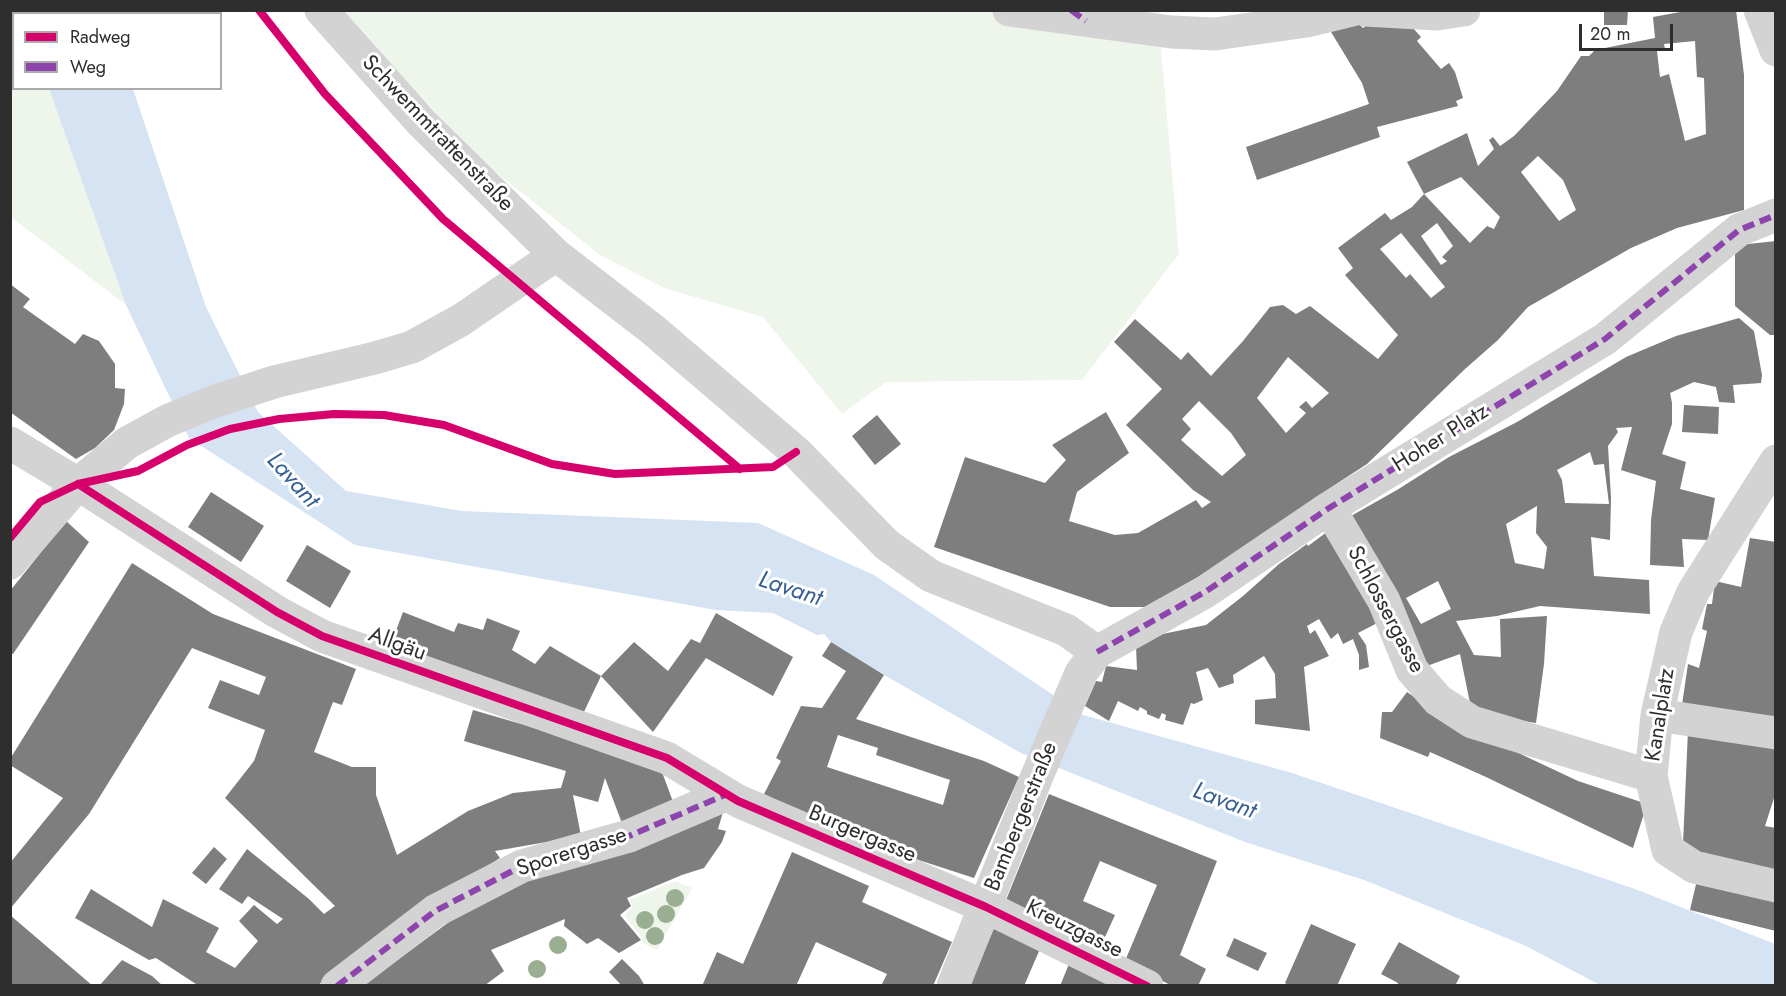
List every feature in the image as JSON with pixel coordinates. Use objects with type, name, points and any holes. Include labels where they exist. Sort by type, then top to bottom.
[{"type":"street","name":"Schwemmtrattenstraße","points":[[321,10],[423,123],[556,255],[652,329],[796,452],[887,545],[931,576],[1066,630],[1097,651]]},
{"type":"street","points":[[1009,10],[1171,32],[1215,34],[1307,21],[1352,10]]},
{"type":"street","points":[[1365,10],[1437,14],[1464,10]]},
{"type":"street","points":[[1760,10],[1776,50]]},
{"type":"street","name":"Hoher Platz","points":[[1097,651],[1205,592],[1329,508],[1605,339],[1739,230],[1776,215]]},
{"type":"street","points":[[10,563],[78,484],[127,443],[167,421],[213,402],[274,382],[412,347],[461,320],[556,255]]},
{"type":"street","name":"Allgäu","points":[[10,443],[278,612],[322,636],[667,758],[726,795]]},
{"type":"street","name":"Kanalplatz","points":[[1776,461],[1693,592],[1676,632],[1657,715],[1651,776],[1668,850],[1695,867],[1776,886]]},
{"type":"street","name":"Schlossergasse","points":[[1329,508],[1384,601],[1412,670],[1438,700],[1472,722],[1651,776]]},
{"type":"street","name":"Bambergerstraße","points":[[953,986],[1081,673],[1097,651]]},
{"type":"street","points":[[1657,715],[1776,733]]},
{"type":"street","name":"Burgergasse","points":[[726,795],[986,907]]},
{"type":"street","name":"Sporergasse","points":[[337,986],[435,910],[522,866],[629,836],[726,795]]},
{"type":"street","name":"Kreuzgasse","points":[[986,907],[1147,986]]},
{"type":"shaded area","points":[[10,11],[12,13],[12,90],[49,90],[126,305],[11,217]]},
{"type":"shaded area","points":[[339,11],[1165,11],[1158,13],[1179,254],[1082,380],[886,382],[842,414],[763,317],[664,288],[600,255],[483,162]]},
{"type":"shaded area","points":[[675,881],[692,888],[657,950],[643,943],[624,915],[633,907],[630,900]]},
{"type":"water","points":[[107,10],[108,12],[12,13],[11,11]]},
{"type":"water","name":"Lavant","points":[[49,90],[133,90],[206,307],[258,412],[346,491],[462,511],[758,523],[874,575],[1083,715],[1292,773],[1635,889],[1775,944],[1775,985],[1600,985],[1526,946],[1364,880],[1245,842],[1021,753],[884,675],[831,642],[824,634],[817,635],[773,613],[716,610],[355,545],[189,438],[126,305]]},
{"type":"building","points":[[1604,10],[1628,10],[1627,25],[1604,25]]},
{"type":"building","points":[[1691,10],[1736,10],[1744,75],[1744,210],[1677,228],[1631,248],[1528,307],[1498,340],[1367,464],[1324,492],[1257,544],[1145,607],[1110,607],[934,547],[965,457],[1045,483],[1066,460],[1052,445],[1106,412],[1129,453],[1077,492],[1069,521],[1115,535],[1138,533],[1196,500],[1202,508],[1211,502],[1193,490],[1126,425],[1162,389],[1114,342],[1135,319],[1181,360],[1188,352],[1211,376],[1270,307],[1283,305],[1296,314],[1310,306],[1378,359],[1398,335],[1345,275],[1353,268],[1338,248],[1385,213],[1391,220],[1412,207],[1424,194],[1407,162],[1467,133],[1478,166],[1494,149],[1489,140],[1493,137],[1500,146],[1514,136],[1557,91],[1581,56],[1589,56],[1595,50],[1655,38],[1653,17]],"holes":[[[1695,41],[1697,77],[1704,78],[1706,134],[1685,141],[1669,74],[1660,77],[1657,51],[1665,49],[1664,44]],[[1538,156],[1563,180],[1576,210],[1559,221],[1521,172]],[[1461,177],[1500,217],[1494,229],[1487,226],[1470,243],[1424,194]],[[1437,223],[1453,246],[1442,257],[1447,261],[1441,265],[1421,236]],[[1401,233],[1445,287],[1431,298],[1410,274],[1406,278],[1380,249]],[[1288,357],[1329,393],[1312,408],[1306,401],[1299,407],[1306,413],[1286,433],[1257,398]],[[1199,401],[1231,433],[1246,455],[1222,476],[1181,440],[1191,429],[1182,419]]]},
{"type":"building","points":[[1350,15],[1363,28],[1374,19],[1404,18],[1421,37],[1417,41],[1441,69],[1449,63],[1455,72],[1463,98],[1456,101],[1458,106],[1377,127],[1380,137],[1257,180],[1246,147],[1369,104],[1362,83],[1328,27]]},
{"type":"building","points":[[1776,241],[1776,335],[1770,335],[1735,306],[1735,252],[1739,245]]},
{"type":"building","points":[[10,284],[30,299],[23,307],[75,344],[83,334],[99,341],[115,364],[115,388],[125,389],[124,404],[114,430],[95,448],[76,459],[10,412]]},
{"type":"building","points":[[1739,318],[1754,331],[1762,375],[1761,383],[1733,385],[1735,403],[1719,402],[1716,387],[1694,382],[1670,393],[1672,424],[1662,454],[1686,462],[1680,489],[1715,498],[1708,540],[1682,539],[1684,567],[1650,565],[1651,520],[1656,481],[1621,470],[1632,427],[1616,428],[1618,432],[1608,446],[1611,498],[1610,540],[1591,537],[1594,576],[1649,580],[1650,614],[1540,606],[1497,616],[1456,621],[1474,655],[1501,657],[1500,619],[1547,616],[1544,664],[1536,723],[1472,713],[1460,654],[1424,667],[1342,521],[1449,457],[1517,422],[1626,357],[1676,336]],"holes":[[[1590,452],[1594,465],[1604,464],[1609,504],[1565,503],[1562,480],[1557,470]],[[1537,506],[1536,533],[1547,547],[1544,569],[1515,563],[1506,524]],[[1438,581],[1451,609],[1421,624],[1406,598]]]},
{"type":"building","points":[[1684,405],[1719,407],[1718,434],[1682,432]]},
{"type":"building","points":[[877,415],[901,444],[875,465],[852,436]]},
{"type":"building","points":[[211,492],[264,526],[241,562],[188,527]]},
{"type":"building","points":[[66,521],[89,542],[13,654],[10,653],[10,591]]},
{"type":"building","points":[[1335,526],[1385,619],[1358,633],[1366,645],[1369,667],[1359,670],[1359,655],[1353,639],[1343,644],[1338,633],[1331,639],[1319,619],[1307,626],[1310,634],[1315,630],[1329,656],[1304,667],[1310,731],[1255,724],[1255,700],[1276,698],[1275,674],[1264,656],[1233,675],[1234,683],[1219,688],[1208,668],[1196,672],[1203,700],[1191,703],[1183,725],[1165,720],[1166,715],[1162,713],[1159,719],[1147,714],[1147,711],[1140,707],[1138,711],[1118,701],[1109,721],[1085,706],[1096,681],[1102,682],[1106,666],[1137,670],[1136,646],[1153,636],[1206,625],[1279,564]]},
{"type":"building","points":[[1750,538],[1776,542],[1776,721],[1682,705],[1688,664],[1699,668],[1707,631],[1702,629],[1707,604],[1712,604],[1715,581],[1741,587]]},
{"type":"building","points":[[307,545],[351,571],[330,608],[286,581]]},
{"type":"building","points":[[132,563],[213,614],[356,669],[342,705],[333,702],[314,752],[352,767],[376,767],[376,795],[397,855],[468,811],[513,793],[561,788],[566,771],[464,741],[473,710],[659,764],[675,807],[623,826],[605,778],[598,802],[573,795],[581,836],[495,851],[500,858],[370,942],[317,986],[199,986],[156,958],[149,960],[75,918],[91,889],[152,927],[163,899],[219,928],[206,952],[235,968],[258,941],[239,921],[254,905],[277,924],[283,919],[248,896],[242,904],[219,889],[247,849],[324,914],[335,906],[225,798],[254,761],[265,730],[208,708],[220,680],[259,695],[266,677],[192,648],[89,814],[10,909],[10,863],[63,798],[10,765],[10,759]]},
{"type":"building","points":[[403,612],[454,632],[458,623],[483,630],[487,618],[520,631],[512,650],[535,664],[550,646],[601,676],[582,716],[391,644]]},
{"type":"building","points":[[716,613],[793,657],[773,696],[706,658],[653,732],[601,676],[634,642],[668,671],[691,639],[700,643]]},
{"type":"building","points":[[831,642],[884,675],[856,719],[984,761],[1019,777],[974,878],[851,838],[764,794],[781,761],[776,758],[801,706],[822,708],[846,671],[822,656]],"holes":[[[838,735],[878,748],[876,755],[950,780],[943,805],[827,767]]]},
{"type":"building","points":[[1407,692],[1444,718],[1578,781],[1647,804],[1633,848],[1430,752],[1428,757],[1380,738],[1382,712],[1392,712]]},
{"type":"building","points":[[1688,730],[1776,749],[1776,792],[1765,826],[1776,828],[1776,877],[1689,852],[1683,844]]},
{"type":"building","points":[[1049,794],[1217,861],[1180,955],[1206,969],[1198,986],[1172,986],[1125,961],[1157,885],[1100,861],[1083,901],[1115,915],[1100,948],[1004,905]]},
{"type":"building","points":[[723,812],[718,829],[726,831],[722,842],[704,868],[627,898],[631,906],[620,915],[641,940],[619,953],[598,938],[587,944],[564,926],[565,919],[491,950],[504,971],[484,986],[362,986],[464,911],[541,873]]},
{"type":"building","points":[[214,847],[227,859],[206,884],[192,873]]},
{"type":"building","points":[[792,852],[869,886],[862,902],[952,942],[933,986],[881,986],[887,974],[816,942],[796,986],[702,986],[717,952],[743,964]]},
{"type":"building","points":[[1697,880],[1776,899],[1776,931],[1690,910]]},
{"type":"building","points":[[10,915],[93,986],[10,986]]},
{"type":"building","points":[[998,919],[1043,942],[1024,986],[969,986]]},
{"type":"building","points":[[1311,924],[1356,944],[1337,986],[1290,986],[1285,983]]},
{"type":"building","points":[[1234,938],[1267,953],[1258,971],[1226,956]]},
{"type":"building","points":[[1399,942],[1460,976],[1455,986],[1397,986],[1398,983],[1381,974]]},
{"type":"building","points":[[622,959],[639,976],[645,986],[622,986],[609,972]]},
{"type":"building","points":[[122,960],[152,976],[163,986],[99,986]]},
{"type":"building","points":[[1069,964],[1121,986],[1060,986]]},
{"type":"marked path","points":[[1071,10],[1086,21]]},
{"type":"marked path","points":[[1097,652],[1205,592],[1329,508],[1605,339],[1739,230],[1776,215]]},
{"type":"marked path","points":[[337,986],[435,911],[522,866],[629,836],[725,795]]},
{"type":"cycle path","points":[[259,10],[325,94],[443,219],[740,469]]},
{"type":"cycle path","points":[[10,538],[40,502],[78,484],[138,471],[187,445],[230,429],[279,419],[334,414],[384,415],[444,425],[552,464],[615,474],[773,467],[796,452]]},
{"type":"cycle path","points":[[78,484],[277,612],[322,636],[667,758],[738,801],[986,907],[1147,986]]}]
